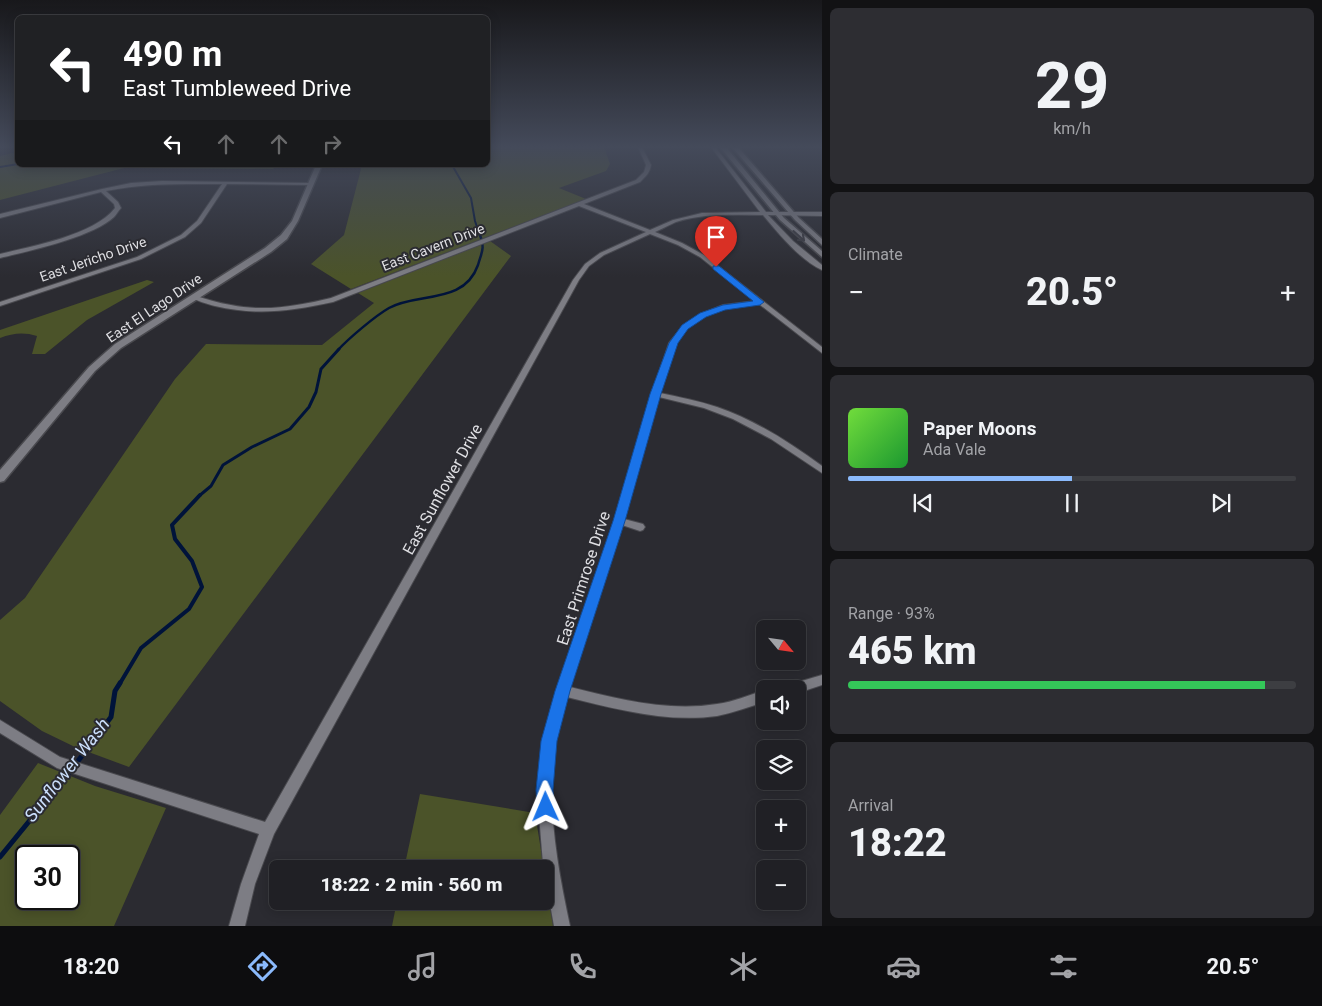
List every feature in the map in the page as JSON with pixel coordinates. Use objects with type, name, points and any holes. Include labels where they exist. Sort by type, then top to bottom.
[{"type":"street","points":[[0,216],[101,190]]},
{"type":"street","points":[[0,256],[87,231],[105,223],[116,214],[118,208],[116,203],[102,190]]},
{"type":"street","name":"East Jericho Drive","points":[[0,304],[139,258],[162,247],[183,236],[199,222],[220,190]]},
{"type":"street","name":"East El Lago Drive","points":[[0,478],[105,357],[130,336],[268,250],[284,237],[296,222],[309,190]]},
{"type":"street","name":"East Cavern Drive","points":[[193,297],[222,307],[256,311],[295,308],[333,300],[615,190]]},
{"type":"street","points":[[747,190],[791,242],[822,268]]},
{"type":"street","points":[[759,190],[798,235],[822,255]]},
{"type":"street","points":[[772,190],[822,243]]},
{"type":"street","points":[[579,204],[652,232],[702,256],[822,351]]},
{"type":"street","name":"East Sunflower Drive","points":[[237,926],[248,884],[268,830],[576,280],[587,265],[602,254],[675,221],[702,215],[793,214],[822,216]]},
{"type":"street","name":"East Primrose Drive","points":[[562,926],[550,864],[544,790],[549,741],[563,691],[619,521],[656,394],[673,343],[685,327],[703,315],[723,307],[760,302]]},
{"type":"street","points":[[656,394],[698,404],[744,420],[784,443],[822,470]]},
{"type":"street","points":[[619,521],[640,527]]},
{"type":"street","points":[[806,685],[822,680]]},
{"type":"street","points":[[563,691],[623,705],[672,712],[718,710],[756,699]]},
{"type":"street","points":[[0,726],[57,762],[268,830]]},
{"type":"green space","points":[[0,190],[38,190],[0,200]]},
{"type":"green space","points":[[356,190],[564,190],[586,199],[351,289],[311,264],[344,235]]},
{"type":"green space","points":[[490,241],[511,256],[129,767],[75,747],[42,731],[0,701],[0,620],[25,598],[175,379],[206,344],[322,345],[374,303],[358,293]]},
{"type":"green space","points":[[147,280],[154,282],[87,320],[45,354],[32,354],[37,336],[18,334],[0,338],[0,330]]},
{"type":"green space","points":[[38,763],[95,786],[166,808],[114,926],[0,926],[0,815]]},
{"type":"green space","points":[[420,794],[535,813],[543,860],[406,860]]},
{"type":"green space","points":[[395,910],[550,910],[553,926],[392,926]]},
{"type":"waterway","name":"Sunflower Wash","points":[[467,190],[471,198],[480,236]]},
{"type":"waterway","name":"Sunflower Wash","points":[[339,349],[362,328],[389,308],[413,300],[439,296],[462,286],[471,278],[478,265],[483,247],[480,235]]},
{"type":"waterway","name":"Sunflower Wash","points":[[199,496],[211,486],[223,465],[252,447],[290,429],[309,407],[316,392],[321,369],[339,349]]},
{"type":"waterway","name":"Sunflower Wash","points":[[119,685],[141,648],[189,609],[202,587],[192,561],[175,539],[172,525],[199,496]]},
{"type":"waterway","name":"Sunflower Wash","points":[[75,765],[111,717],[115,691],[120,683]]},
{"type":"waterway","name":"Sunflower Wash","points":[[0,857],[71,770]]},
{"type":"route","points":[[546,807],[544,790],[549,741],[563,691],[619,521],[673,343],[685,327],[703,315],[723,307],[760,302],[716,267]]}]
